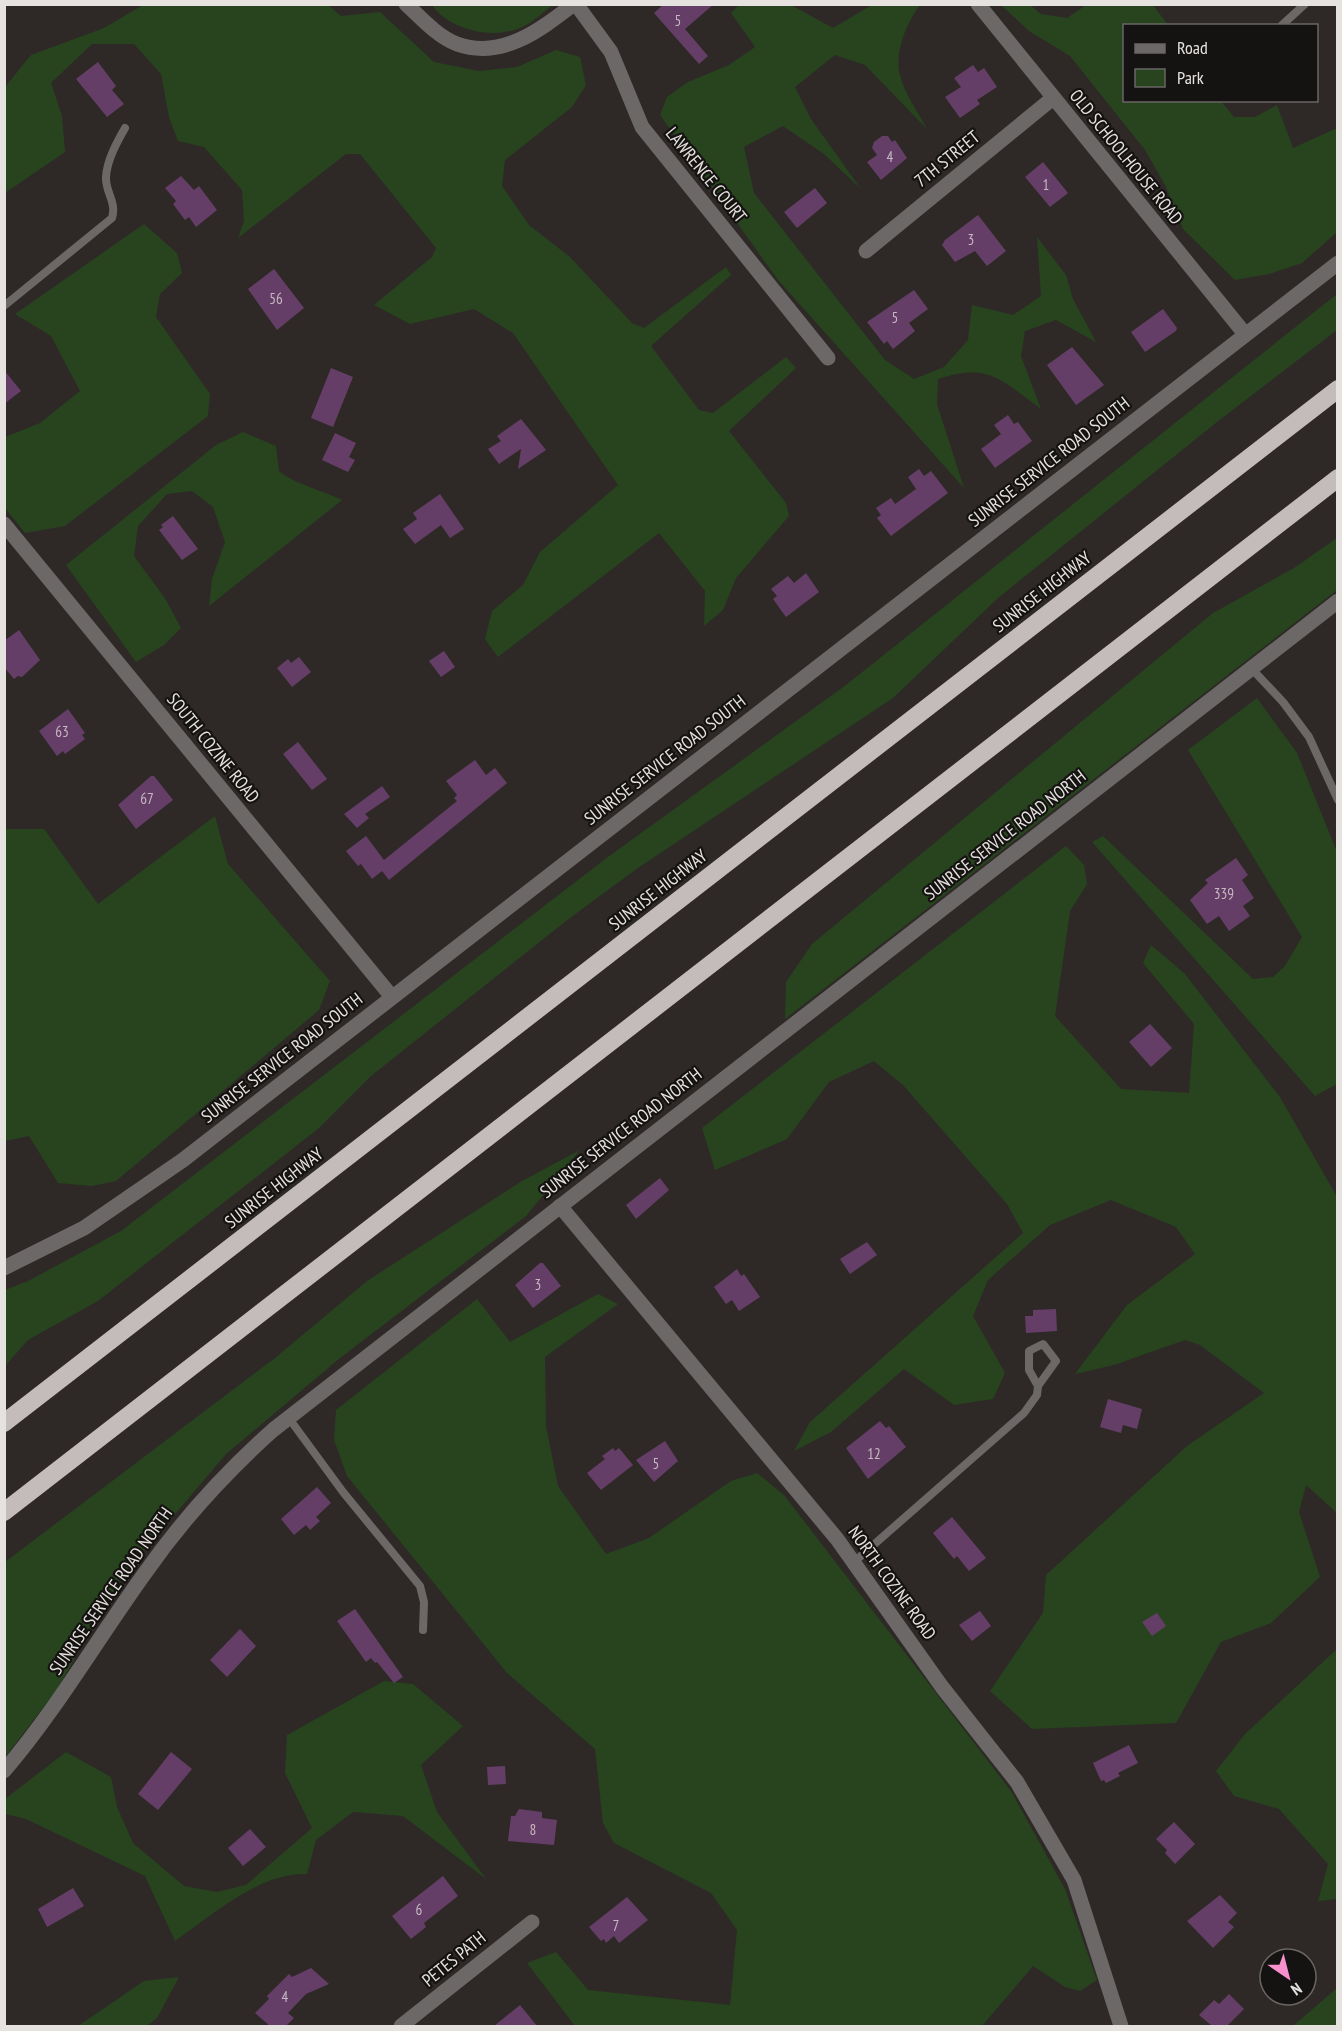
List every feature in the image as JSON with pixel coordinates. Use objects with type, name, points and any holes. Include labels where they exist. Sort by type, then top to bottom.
[{"type":"highway","name":"SUNRISE HIGHWAY","points":[[4,1423],[1335,391]]},
{"type":"highway","points":[[4,1512],[1338,478]]},
{"type":"street","points":[[406,4],[456,43],[479,49],[505,46],[540,30],[575,4]]},
{"type":"street","name":"LAWRENCE COURT","points":[[575,4],[611,52],[642,127],[828,358]]},
{"type":"street","name":"OLD SCHOOLHOUSE ROAD","points":[[978,4],[1245,334]]},
{"type":"street","name":"7TH STREET","points":[[866,251],[1053,98]]},
{"type":"street","name":"SUNRISE SERVICE ROAD SOUTH","points":[[4,1268],[68,1237],[133,1196],[1338,263]]},
{"type":"street","name":"SOUTH COZINE ROAD","points":[[4,524],[392,997]]},
{"type":"street","name":"SUNRISE SERVICE ROAD NORTH","points":[[4,1771],[57,1702],[145,1572],[179,1528],[235,1465],[288,1417],[1338,601]]},
{"type":"street","name":"NORTH COZINE ROAD","points":[[560,1206],[854,1562],[942,1687],[1017,1782],[1074,1880],[1121,2026]]},
{"type":"street","name":"PETES PATH","points":[[400,2026],[532,1922]]},
{"type":"lane","points":[[1283,24],[1305,4]]},
{"type":"lane","points":[[4,306],[112,219],[114,204],[105,178],[113,152],[125,128]]},
{"type":"lane","points":[[1251,668],[1283,702],[1309,737],[1338,800]]},
{"type":"lane","points":[[854,1562],[1024,1413],[1037,1395],[1038,1386],[1056,1361],[1043,1344],[1029,1351],[1029,1370],[1038,1386]]},
{"type":"lane","points":[[288,1417],[343,1492],[420,1586],[424,1602],[423,1630]]},
{"type":"green space","points":[[143,5],[328,5],[341,16],[380,12],[434,62],[479,71],[517,67],[556,50],[580,57],[586,85],[572,107],[505,160],[502,186],[529,225],[570,257],[632,323],[644,328],[726,267],[731,275],[651,346],[699,410],[713,413],[786,357],[796,368],[729,431],[786,503],[789,516],[736,578],[723,610],[704,626],[705,591],[659,533],[498,657],[485,639],[492,611],[523,585],[540,552],[618,485],[513,333],[474,309],[410,324],[374,305],[432,257],[436,248],[360,154],[346,154],[238,238],[244,221],[242,190],[204,147],[178,141],[169,117],[161,74],[134,44],[92,44],[51,83],[62,116],[65,152],[5,193],[5,87],[31,55],[104,28]]},
{"type":"green space","points":[[432,5],[553,5],[533,21],[515,30],[489,33],[451,22]]},
{"type":"green space","points":[[739,5],[791,5],[833,28],[872,5],[920,5],[903,38],[899,66],[905,89],[927,129],[865,65],[835,55],[795,87],[811,119],[861,189],[824,154],[783,126],[744,147],[754,193],[885,360],[914,379],[944,367],[968,340],[972,305],[1013,315],[1041,296],[1037,237],[1066,275],[1073,299],[1096,342],[1056,320],[1025,331],[1021,356],[1041,409],[1004,382],[982,373],[955,374],[938,379],[937,404],[964,488],[778,280],[660,115],[667,97],[688,82],[729,65],[755,47],[731,13]]},
{"type":"green space","points":[[1001,5],[1030,5],[1041,14],[1067,18],[1086,5],[1153,5],[1167,24],[1123,24],[1123,102],[1222,102],[1234,117],[1255,117],[1277,105],[1293,148],[1337,128],[1337,232],[1302,263],[1269,274],[1235,280],[1183,229],[1165,185],[1145,150],[1070,56],[1029,31]]},
{"type":"green space","points":[[144,224],[177,253],[182,273],[160,294],[156,317],[210,394],[208,416],[65,526],[25,533],[5,508],[5,437],[40,423],[80,391],[51,336],[15,314]]},
{"type":"green space","points":[[1337,294],[1337,330],[1217,422],[998,598],[893,698],[635,870],[566,921],[371,1076],[319,1128],[98,1301],[28,1340],[5,1366],[5,1290],[28,1281],[121,1231],[608,857],[846,685]]},
{"type":"green space","points":[[243,432],[276,446],[279,471],[300,483],[342,500],[209,606],[212,579],[225,542],[213,507],[192,491],[167,494],[138,526],[134,556],[166,600],[181,628],[164,645],[136,662],[66,565],[216,445]]},
{"type":"green space","points":[[1337,538],[1337,590],[785,1019],[786,982],[812,944],[1213,613],[1294,568]]},
{"type":"green space","points":[[1257,698],[1297,753],[1337,852],[1337,1084],[1315,1096],[1092,842],[1103,836],[1253,979],[1273,977],[1285,966],[1302,937],[1188,750]]},
{"type":"green space","points":[[215,816],[228,864],[330,981],[319,1010],[116,1181],[92,1186],[58,1183],[29,1136],[5,1141],[5,829],[44,829],[98,904]]},
{"type":"green space","points":[[1066,846],[1084,865],[1087,884],[1070,911],[1055,1016],[1121,1089],[1189,1093],[1194,1024],[1143,963],[1151,945],[1185,974],[1280,1097],[1337,1197],[1337,1513],[1306,1485],[1299,1512],[1320,1577],[1271,1623],[1221,1642],[1176,1723],[1032,1729],[990,1691],[1043,1613],[1046,1575],[1187,1446],[1264,1393],[1200,1345],[1185,1340],[1114,1365],[1075,1374],[1127,1305],[1195,1254],[1176,1227],[1111,1200],[1050,1225],[988,1280],[973,1316],[1005,1373],[993,1399],[954,1405],[904,1369],[831,1432],[794,1451],[810,1422],[1023,1233],[1007,1204],[903,1085],[874,1061],[829,1082],[787,1139],[715,1170],[702,1128]]},
{"type":"green space","points":[[580,1150],[526,1216],[340,1358],[226,1454],[121,1578],[56,1691],[5,1757],[5,1562],[275,1358],[367,1281],[522,1181]]},
{"type":"green space","points":[[598,1294],[618,1304],[545,1357],[546,1426],[558,1486],[606,1554],[649,1538],[731,1481],[757,1473],[784,1495],[1011,1791],[1065,1889],[1097,1980],[1080,1991],[1065,1987],[1033,1966],[982,2026],[575,2026],[527,1963],[556,1952],[588,1990],[730,2005],[737,1930],[711,1893],[614,1843],[603,1823],[595,1749],[507,1673],[347,1476],[334,1440],[336,1410],[477,1299],[510,1342]]},
{"type":"green space","points":[[1337,1649],[1337,1899],[1318,1901],[1328,1864],[1279,1809],[1234,1796],[1216,1771],[1245,1734]]},
{"type":"green space","points":[[384,1681],[413,1684],[463,1726],[421,1765],[437,1812],[486,1879],[403,1816],[353,1812],[316,1840],[307,1874],[289,1875],[254,1887],[175,1941],[145,1876],[26,1819],[5,1814],[5,1799],[66,1752],[111,1777],[117,1807],[133,1843],[184,1886],[217,1892],[246,1885],[312,1828],[285,1773],[287,1735]]},
{"type":"green space","points":[[179,1977],[157,2018],[147,2026],[78,2026],[144,1981]]},
{"type":"green space","points":[[1337,1988],[1337,2026],[1293,2026],[1315,2007],[1318,2007],[1318,2004]]},
{"type":"building","points":[[664,4],[714,4],[685,29],[708,56],[699,64],[654,13]]},
{"type":"building","points":[[98,62],[116,86],[112,90],[124,104],[107,117],[76,79]]},
{"type":"building","points":[[973,65],[978,72],[984,68],[997,87],[977,100],[980,104],[960,118],[945,97],[961,87],[954,78]]},
{"type":"building","points":[[882,136],[888,136],[892,142],[895,140],[907,158],[881,180],[867,162],[877,155],[872,148],[874,142]]},
{"type":"building","points":[[1043,162],[1068,193],[1050,207],[1025,177]]},
{"type":"building","points":[[181,176],[194,190],[199,186],[217,210],[196,227],[189,217],[185,220],[173,204],[176,201],[165,188]]},
{"type":"building","points":[[815,188],[827,203],[797,228],[784,212]]},
{"type":"building","points":[[978,215],[1006,251],[987,266],[975,251],[955,262],[942,245],[945,240]]},
{"type":"building","points":[[274,269],[304,308],[277,330],[248,289]]},
{"type":"building","points":[[914,290],[928,309],[909,323],[915,331],[893,349],[887,341],[884,344],[867,322]]},
{"type":"building","points":[[1163,309],[1177,328],[1176,331],[1145,352],[1131,332]]},
{"type":"building","points":[[1072,347],[1104,385],[1076,405],[1047,365]]},
{"type":"building","points":[[331,368],[353,377],[333,427],[311,418]]},
{"type":"building","points":[[4,370],[21,391],[4,404]]},
{"type":"building","points":[[1008,415],[1014,424],[1018,422],[1032,441],[995,468],[981,449],[1001,434],[994,425]]},
{"type":"building","points":[[521,419],[546,450],[518,469],[521,449],[499,464],[488,449],[501,441],[497,436]]},
{"type":"building","points":[[335,433],[356,443],[349,457],[355,460],[348,472],[322,460]]},
{"type":"building","points":[[919,469],[924,476],[931,471],[948,493],[891,536],[877,518],[881,515],[876,508],[891,498],[895,504],[916,489],[908,477]]},
{"type":"building","points":[[440,494],[464,529],[450,538],[441,525],[415,544],[403,529],[417,519],[413,513]]},
{"type":"building","points":[[173,516],[198,549],[182,560],[159,530],[163,527],[161,525]]},
{"type":"building","points":[[806,573],[819,592],[786,617],[773,599],[777,596],[771,589],[788,576],[794,583]]},
{"type":"building","points":[[19,630],[40,660],[22,677],[18,676],[14,679],[4,667],[4,641]]},
{"type":"building","points":[[444,651],[455,667],[441,677],[429,661]]},
{"type":"building","points":[[299,657],[311,672],[292,687],[277,668],[288,659],[291,663]]},
{"type":"building","points":[[68,709],[85,733],[82,735],[85,739],[65,754],[63,751],[57,756],[39,731]]},
{"type":"building","points":[[298,742],[327,779],[312,790],[283,754]]},
{"type":"building","points":[[475,760],[486,775],[495,768],[507,783],[389,880],[382,871],[372,879],[361,864],[358,866],[346,851],[366,836],[384,860],[457,801],[454,798],[457,795],[446,781]]},
{"type":"building","points":[[151,776],[154,776],[173,800],[136,829],[118,805]]},
{"type":"building","points":[[382,786],[390,797],[365,814],[369,818],[357,828],[344,814]]},
{"type":"building","points":[[1236,858],[1248,875],[1242,880],[1254,898],[1243,906],[1250,916],[1229,931],[1219,916],[1207,924],[1190,900],[1208,883],[1205,880]]},
{"type":"building","points":[[1150,1024],[1172,1048],[1151,1067],[1129,1042]]},
{"type":"building","points":[[660,1178],[669,1190],[636,1219],[626,1205]]},
{"type":"building","points":[[867,1242],[877,1255],[850,1274],[840,1259]]},
{"type":"building","points":[[540,1263],[543,1263],[561,1286],[533,1308],[515,1285]]},
{"type":"building","points":[[737,1269],[741,1276],[744,1274],[760,1297],[739,1311],[732,1300],[726,1304],[714,1287]]},
{"type":"building","points":[[1056,1309],[1057,1331],[1026,1333],[1025,1316],[1033,1316],[1033,1310]]},
{"type":"building","points":[[1108,1399],[1142,1409],[1137,1429],[1123,1425],[1121,1433],[1100,1427]]},
{"type":"building","points":[[880,1421],[886,1428],[889,1426],[906,1447],[868,1479],[846,1448]]},
{"type":"building","points":[[665,1441],[678,1461],[654,1482],[636,1460]]},
{"type":"building","points":[[613,1448],[615,1451],[619,1448],[633,1465],[601,1490],[587,1473],[605,1459],[602,1456]]},
{"type":"building","points":[[317,1487],[331,1503],[316,1517],[320,1521],[310,1530],[306,1525],[294,1535],[281,1519]]},
{"type":"building","points":[[952,1517],[986,1558],[969,1571],[957,1556],[954,1559],[933,1533]]},
{"type":"building","points":[[355,1609],[403,1677],[394,1683],[377,1662],[375,1663],[371,1658],[366,1662],[337,1621]]},
{"type":"building","points":[[980,1611],[991,1626],[972,1641],[959,1625]]},
{"type":"building","points":[[1157,1613],[1166,1626],[1152,1636],[1142,1622]]},
{"type":"building","points":[[240,1629],[256,1646],[227,1677],[210,1660]]},
{"type":"building","points":[[1129,1745],[1138,1763],[1118,1773],[1120,1776],[1106,1783],[1104,1780],[1101,1781],[1093,1763]]},
{"type":"building","points":[[171,1752],[192,1769],[158,1810],[138,1794]]},
{"type":"building","points":[[505,1766],[506,1784],[488,1785],[487,1767]]},
{"type":"building","points":[[519,1809],[542,1812],[542,1818],[557,1820],[554,1845],[508,1841],[511,1816],[515,1816]]},
{"type":"building","points":[[1174,1822],[1195,1844],[1175,1864],[1165,1853],[1167,1850],[1156,1839]]},
{"type":"building","points":[[250,1829],[266,1847],[243,1866],[228,1848]]},
{"type":"building","points":[[443,1876],[458,1896],[424,1923],[426,1927],[411,1939],[392,1916]]},
{"type":"building","points":[[73,1888],[84,1906],[47,1927],[38,1909]]},
{"type":"building","points":[[1220,1895],[1237,1913],[1228,1922],[1234,1927],[1213,1948],[1187,1921]]},
{"type":"building","points":[[627,1897],[648,1920],[619,1943],[614,1936],[606,1943],[604,1939],[601,1941],[589,1927]]},
{"type":"building","points":[[311,1968],[329,1984],[306,1994],[288,2013],[294,2018],[286,2026],[270,2026],[255,2013],[269,1999],[267,1996],[289,1974],[292,1977]]},
{"type":"building","points":[[1229,1994],[1244,2009],[1227,2026],[1212,2026],[1199,2015],[1214,2000],[1219,2004]]},
{"type":"building","points":[[520,2005],[537,2026],[494,2026]]}]
